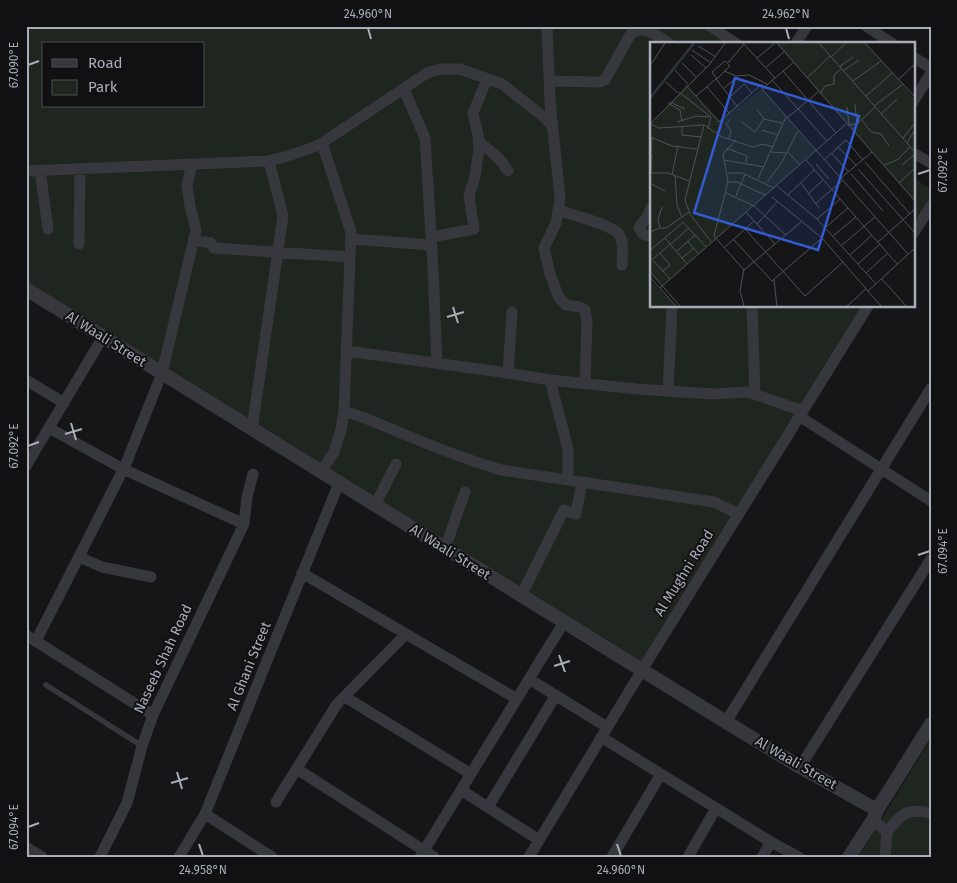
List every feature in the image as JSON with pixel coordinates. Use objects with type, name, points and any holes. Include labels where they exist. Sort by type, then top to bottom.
[{"type":"street","points":[[546,26],[552,126],[560,198],[556,223],[544,248],[550,274],[559,298],[566,305],[580,307],[584,310],[587,321],[585,384]]},
{"type":"street","points":[[796,42],[807,26]]},
{"type":"street","points":[[866,26],[875,39]]},
{"type":"street","points":[[715,28],[735,42]]},
{"type":"street","points":[[550,81],[600,82],[605,80],[630,35],[640,29],[648,31],[667,42]]},
{"type":"street","points":[[914,58],[931,68]]},
{"type":"street","points":[[26,171],[269,160],[310,150],[427,73],[440,69],[460,69],[502,84],[544,117],[552,126]]},
{"type":"street","points":[[914,100],[931,73]]},
{"type":"street","points":[[351,239],[431,241],[474,230],[469,195],[475,177],[480,149],[473,114],[487,79]]},
{"type":"street","points":[[404,89],[425,138],[437,363]]},
{"type":"street","points":[[479,142],[496,155],[508,171]]},
{"type":"street","points":[[322,143],[351,232],[344,412],[334,452],[322,472]]},
{"type":"street","points":[[914,154],[931,163]]},
{"type":"street","points":[[252,429],[283,216],[269,160]]},
{"type":"street","points":[[153,715],[31,638],[79,556],[123,470],[162,373],[196,230],[190,206],[188,185],[192,164]]},
{"type":"street","points":[[79,244],[80,169]]},
{"type":"street","points":[[40,170],[48,229]]},
{"type":"street","points":[[914,232],[931,206]]},
{"type":"street","points":[[558,210],[606,226],[618,234],[622,244],[622,265]]},
{"type":"street","points":[[650,210],[639,228],[643,234],[650,237]]},
{"type":"street","points":[[193,240],[211,243],[214,248],[350,257]]},
{"type":"street","name":"Al Waali Street","points":[[26,289],[875,815]]},
{"type":"street","points":[[668,391],[672,308]]},
{"type":"street","points":[[752,308],[755,394]]},
{"type":"street","name":"Al Mughni Road","points":[[529,857],[642,670],[867,308]]},
{"type":"street","points":[[508,373],[512,312]]},
{"type":"street","points":[[26,466],[103,337]]},
{"type":"street","points":[[347,350],[585,384],[712,394],[748,392],[801,413],[881,469],[931,501]]},
{"type":"street","points":[[26,380],[64,403]]},
{"type":"street","points":[[550,380],[568,449],[568,480]]},
{"type":"street","points":[[726,722],[931,388]]},
{"type":"street","points":[[344,412],[365,418],[473,462],[501,470],[714,502],[739,514]]},
{"type":"street","points":[[49,428],[123,470],[244,524]]},
{"type":"street","points":[[374,505],[396,464]]},
{"type":"street","name":"Naseeb Shah Road","points":[[100,857],[128,803],[142,746],[153,715],[244,524],[246,502],[253,474]]},
{"type":"street","points":[[521,596],[564,510],[576,514],[582,482]]},
{"type":"street","name":"Al Ghani Street","points":[[180,857],[205,814],[339,483]]},
{"type":"street","points":[[445,548],[465,492]]},
{"type":"street","points":[[79,556],[102,567],[151,577]]},
{"type":"street","points":[[800,767],[931,559]]},
{"type":"street","points":[[302,573],[517,699]]},
{"type":"street","points":[[422,854],[564,622]]},
{"type":"street","points":[[276,802],[338,704],[406,634]]},
{"type":"street","points":[[529,679],[556,696],[661,774],[798,857]]},
{"type":"street","points":[[488,807],[556,696]]},
{"type":"street","points":[[345,697],[470,774]]},
{"type":"street","points":[[849,857],[931,724]]},
{"type":"street","points":[[297,769],[422,854],[434,857]]},
{"type":"street","points":[[612,857],[661,774]]},
{"type":"street","points":[[461,790],[539,840]]},
{"type":"street","points":[[688,857],[716,808]]},
{"type":"street","points":[[885,857],[887,832],[899,817],[917,810],[931,814]]},
{"type":"street","points":[[205,814],[272,857]]},
{"type":"street","points":[[875,815],[887,832]]},
{"type":"street","points":[[762,857],[771,842]]},
{"type":"street","points":[[26,847],[42,857]]},
{"type":"lane","points":[[46,685],[142,746]]},
{"type":"green space","points":[[26,26],[713,26],[734,42],[650,42],[650,308],[867,308],[642,670],[26,290]]},
{"type":"green space","points":[[914,178],[931,190],[931,206],[914,232]]},
{"type":"green space","points":[[931,739],[931,857],[858,857]]}]
